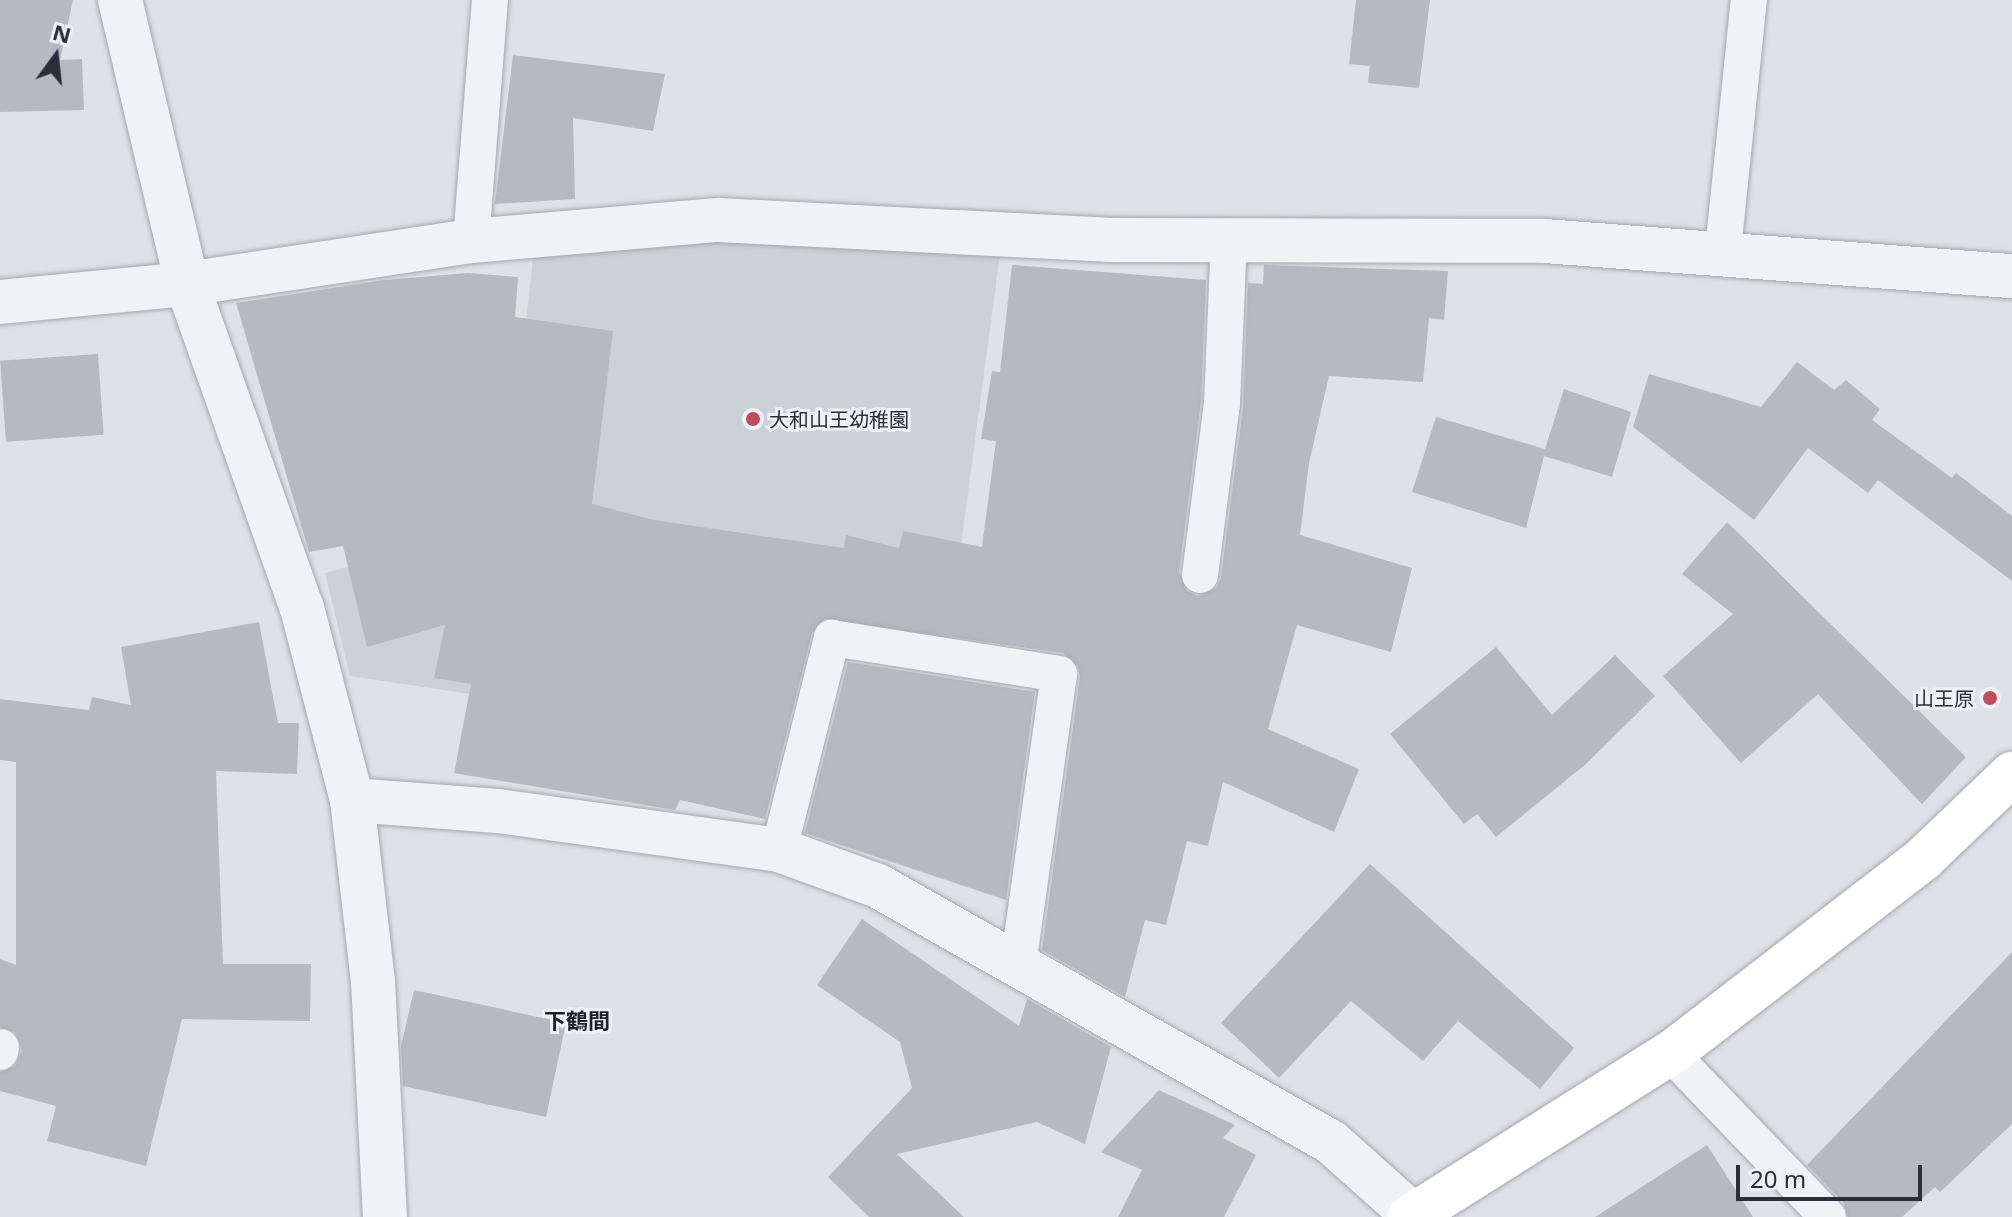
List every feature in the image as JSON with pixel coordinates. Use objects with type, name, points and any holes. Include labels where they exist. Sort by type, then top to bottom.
[{"type":"street","points":[[120,0],[187,284],[302,608],[352,800],[373,981],[385,1217]]},
{"type":"street","points":[[0,302],[187,284],[471,241],[718,220],[1108,240],[1544,241],[1723,250],[2012,276]]},
{"type":"street","points":[[352,800],[498,811],[779,850],[878,886],[1331,1142],[1411,1216],[1670,1053],[1924,858],[2012,774]]},
{"type":"lane","points":[[471,241],[490,0]]},
{"type":"lane","points":[[1723,250],[1749,0]]},
{"type":"lane","points":[[1200,575],[1222,404],[1229,239]]},
{"type":"lane","points":[[779,850],[832,638],[1059,674],[1018,967]]},
{"type":"lane","points":[[1670,1053],[1828,1217]]},
{"type":"shaded area","points":[[646,239],[1001,247],[948,642],[807,620],[670,724],[350,676],[325,573],[504,525],[533,258]]},
{"type":"building","points":[[0,0],[73,0],[60,60],[82,59],[84,110],[0,112]]},
{"type":"building","points":[[1356,0],[1430,0],[1419,88],[1368,83],[1370,66],[1349,64]]},
{"type":"building","points":[[513,55],[665,74],[653,131],[573,118],[575,199],[495,204]]},
{"type":"building","points":[[1012,265],[1206,280],[1201,402],[1179,572],[1187,591],[1198,596],[1216,588],[1221,578],[1243,407],[1248,283],[1263,284],[1264,265],[1448,271],[1444,320],[1429,318],[1423,382],[1329,376],[1309,463],[1300,535],[1412,568],[1391,652],[1297,625],[1268,729],[1359,769],[1334,832],[1223,782],[1208,846],[1187,841],[1166,925],[1145,920],[1125,997],[1042,950],[1080,677],[1078,666],[1063,653],[824,619],[812,633],[765,819],[680,800],[675,810],[454,773],[471,684],[434,678],[445,625],[367,647],[343,546],[309,552],[236,303],[384,280],[468,273],[518,277],[515,317],[613,331],[592,504],[654,520],[844,548],[846,535],[899,548],[903,531],[982,547],[996,441],[981,439],[992,371],[1000,372]]},
{"type":"building","points":[[98,354],[104,435],[6,442],[0,361]]},
{"type":"building","points":[[1797,362],[1834,390],[1846,380],[1880,409],[1872,420],[1952,478],[1956,473],[2012,516],[2012,581],[1878,480],[1868,493],[1808,448],[1754,520],[1633,427],[1649,374],[1761,407]]},
{"type":"building","points":[[1564,389],[1631,412],[1612,477],[1544,456],[1526,528],[1412,492],[1436,417],[1545,449]]},
{"type":"building","points":[[1727,522],[1966,757],[1922,804],[1818,694],[1741,763],[1663,676],[1733,614],[1682,574]]},
{"type":"building","points":[[259,622],[278,723],[299,723],[297,774],[216,771],[223,964],[311,964],[310,1021],[182,1019],[146,1166],[47,1141],[56,1106],[0,1091],[0,1072],[15,1066],[22,1050],[15,1032],[0,1027],[0,959],[16,965],[16,762],[0,760],[0,699],[89,710],[92,697],[131,705],[121,647]]},
{"type":"building","points":[[1496,647],[1552,715],[1615,655],[1655,696],[1586,764],[1496,837],[1477,814],[1464,824],[1390,734]]},
{"type":"building","points":[[848,662],[1035,692],[1006,900],[805,833]]},
{"type":"building","points":[[1370,864],[1574,1048],[1540,1089],[1458,1021],[1423,1061],[1351,1001],[1279,1078],[1221,1023]]},
{"type":"building","points":[[862,919],[1019,1026],[1027,999],[1111,1047],[1085,1144],[1037,1122],[897,1154],[964,1217],[869,1217],[828,1177],[912,1088],[900,1042],[817,985]]},
{"type":"building","points":[[2012,952],[2012,1124],[1940,1192],[1935,1187],[1902,1217],[1848,1217],[1843,1202],[1807,1165]]},
{"type":"building","points":[[414,990],[566,1023],[546,1117],[403,1086],[401,1046]]},
{"type":"building","points":[[1159,1090],[1235,1125],[1223,1138],[1256,1155],[1224,1217],[1118,1217],[1142,1170],[1101,1152]]},
{"type":"building","points":[[1707,1145],[1753,1217],[1595,1217]]},
{"type":"place","name":"大和山王幼稚園","points":[[753,419]]},
{"type":"place","name":"山王原","points":[[1990,698]]},
{"type":"district","name":"下鶴間","points":[[577,1021]]}]
